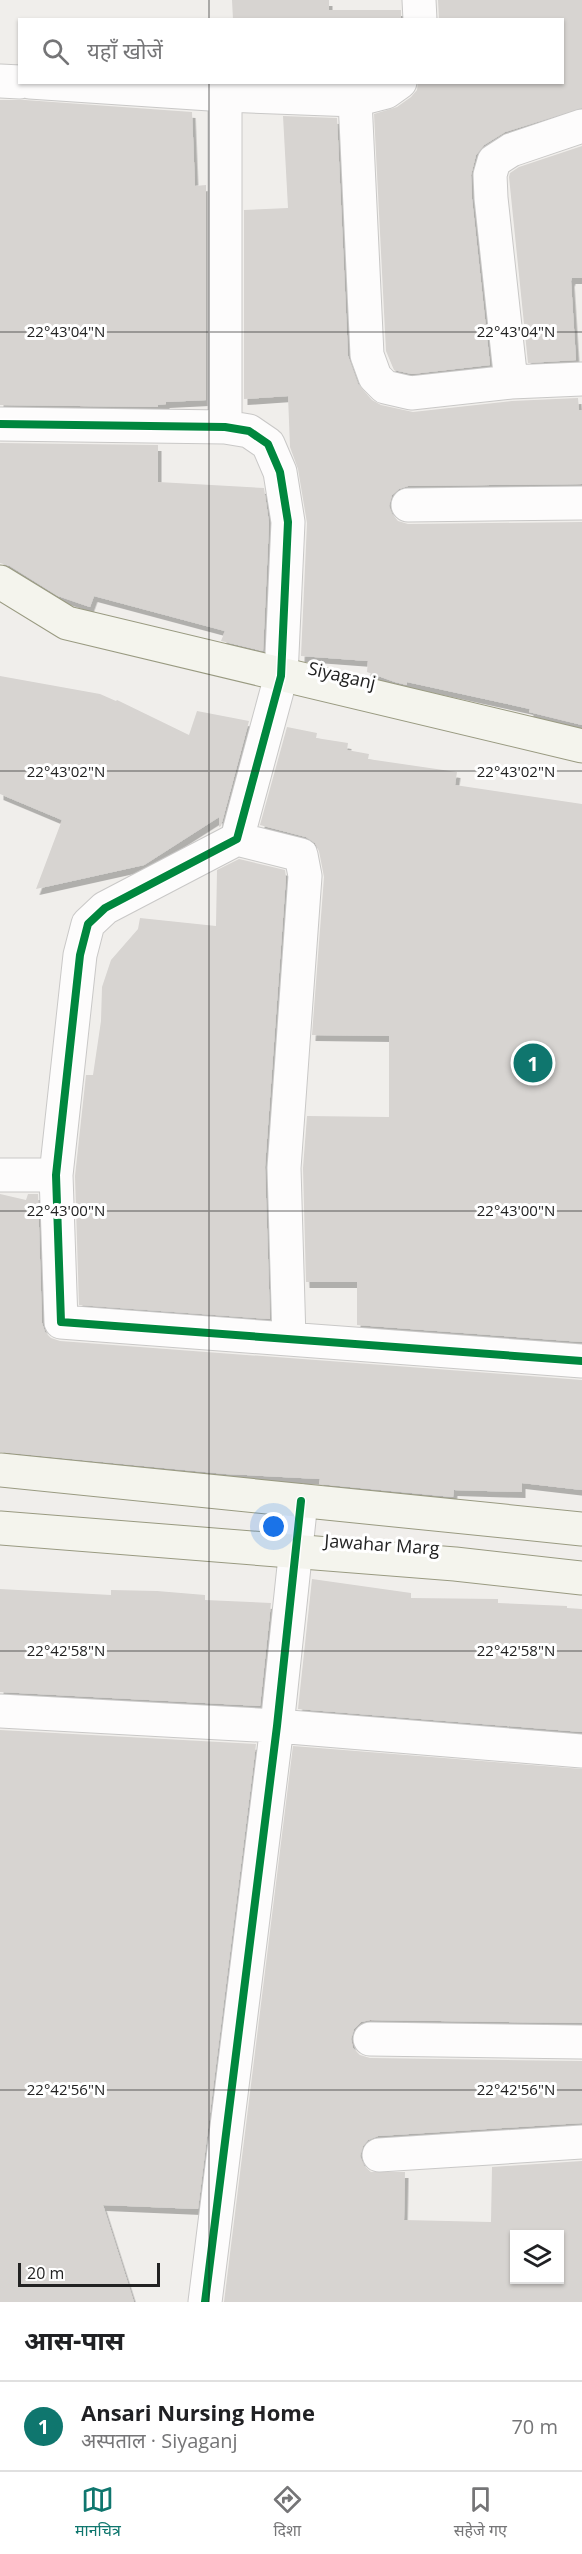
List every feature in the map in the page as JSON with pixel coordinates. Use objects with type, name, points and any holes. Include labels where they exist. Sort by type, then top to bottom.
[{"type":"main road","name":"Siyaganj","points":[[0,582],[67,623],[281,676],[582,746]]},
{"type":"main road","points":[[0,1470],[582,1529]]},
{"type":"main road","name":"Jawahar Marg","points":[[0,1528],[456,1564],[582,1578]]},
{"type":"street","points":[[418,0],[420,18]]},
{"type":"street","points":[[0,81],[18,82]]},
{"type":"street","points":[[60,84],[225,95],[355,100],[387,92],[397,84]]},
{"type":"street","points":[[225,95],[225,427]]},
{"type":"street","points":[[355,100],[367,355],[375,377],[385,387],[411,393],[511,382],[582,380]]},
{"type":"street","points":[[511,382],[490,175],[494,161],[511,150],[582,126]]},
{"type":"street","points":[[0,424],[225,427],[249,431],[268,444],[280,472],[288,522],[281,676],[237,839]]},
{"type":"street","points":[[408,505],[582,503]]},
{"type":"street","points":[[289,1339],[284,1168],[305,876],[301,855],[237,839],[105,908],[88,924],[80,955],[56,1175],[61,1322],[582,1361]]},
{"type":"street","points":[[0,1175],[56,1175]]},
{"type":"street","points":[[205,2302],[277,1726],[301,1501]]},
{"type":"street","points":[[0,1712],[277,1726],[582,1751]]},
{"type":"street","points":[[370,2039],[582,2042]]},
{"type":"street","points":[[379,2155],[582,2142]]},
{"type":"building","points":[[232,0],[329,0],[329,10],[401,10],[401,18],[233,18]]},
{"type":"building","points":[[438,0],[582,0],[582,108],[505,132],[484,145],[476,155],[471,175],[472,199],[490,365],[412,374],[394,370],[386,351],[374,114],[397,107],[411,97],[417,90],[418,84],[564,84],[564,18],[439,18]]},
{"type":"building","points":[[0,100],[192,112],[195,186],[206,185],[206,400],[166,402],[158,407],[0,405]]},
{"type":"building","points":[[283,116],[337,118],[348,356],[358,384],[372,400],[381,405],[413,412],[512,401],[578,398],[579,410],[582,410],[582,484],[408,486],[392,495],[389,506],[398,521],[408,524],[582,522],[582,725],[529,712],[530,709],[407,682],[407,685],[395,682],[367,672],[368,661],[301,656],[307,523],[298,469],[290,447],[288,396],[244,399],[244,210],[288,208]]},
{"type":"building","points":[[582,146],[582,278],[572,278],[571,281],[576,360],[528,363],[509,177],[510,173],[519,167]]},
{"type":"building","points":[[0,443],[158,445],[158,482],[264,488],[269,523],[263,651],[221,641],[225,631],[94,596],[90,607],[58,596],[10,566],[0,563]]},
{"type":"building","points":[[0,676],[100,694],[189,735],[197,711],[249,721],[221,826],[219,827],[219,817],[144,865],[36,889],[62,820],[0,794]]},
{"type":"building","points":[[287,727],[317,733],[316,738],[348,743],[347,750],[369,754],[368,759],[457,772],[455,785],[582,804],[582,1342],[357,1325],[357,1282],[306,1282],[303,1168],[307,1116],[389,1117],[389,1036],[312,1035],[324,877],[319,851],[315,843],[306,837],[260,825]]},
{"type":"building","points":[[239,859],[285,870],[286,877],[265,1167],[270,1319],[79,1305],[75,1176],[86,1075],[93,1075],[101,1021],[102,987],[111,960],[138,929],[140,918],[216,926],[217,870]]},
{"type":"building","points":[[0,1194],[26,1200],[28,1194],[38,1194],[42,1323],[45,1332],[51,1338],[60,1341],[582,1380],[582,1490],[522,1483],[522,1492],[454,1490],[453,1497],[319,1484],[320,1479],[226,1474],[0,1452]]},
{"type":"building","points":[[312,1579],[411,1593],[411,1598],[498,1599],[498,1603],[567,1606],[567,1608],[582,1609],[582,1732],[298,1709]]},
{"type":"building","points":[[0,1589],[111,1595],[111,1590],[157,1591],[205,1595],[205,1600],[271,1603],[260,1706],[0,1692]]},
{"type":"building","points":[[0,1730],[256,1744],[198,2209],[103,2205],[134,2302],[0,2302]]},
{"type":"building","points":[[293,1746],[582,1769],[582,2023],[370,2020],[361,2022],[354,2029],[351,2039],[353,2048],[360,2055],[370,2058],[582,2061],[582,2123],[378,2136],[368,2140],[360,2156],[364,2166],[371,2172],[405,2172],[404,2220],[491,2222],[492,2167],[582,2161],[582,2302],[224,2302]]},
{"type":"cycle path","points":[[0,424],[225,427],[249,431],[268,444],[280,472],[288,522],[281,676],[237,839],[105,908],[88,924],[80,955],[56,1175],[61,1322],[582,1361]]},
{"type":"cycle path","points":[[205,2302],[277,1726],[301,1501]]},
{"type":"place","name":"Ansari Nursing Home","points":[[533,1063]]}]
